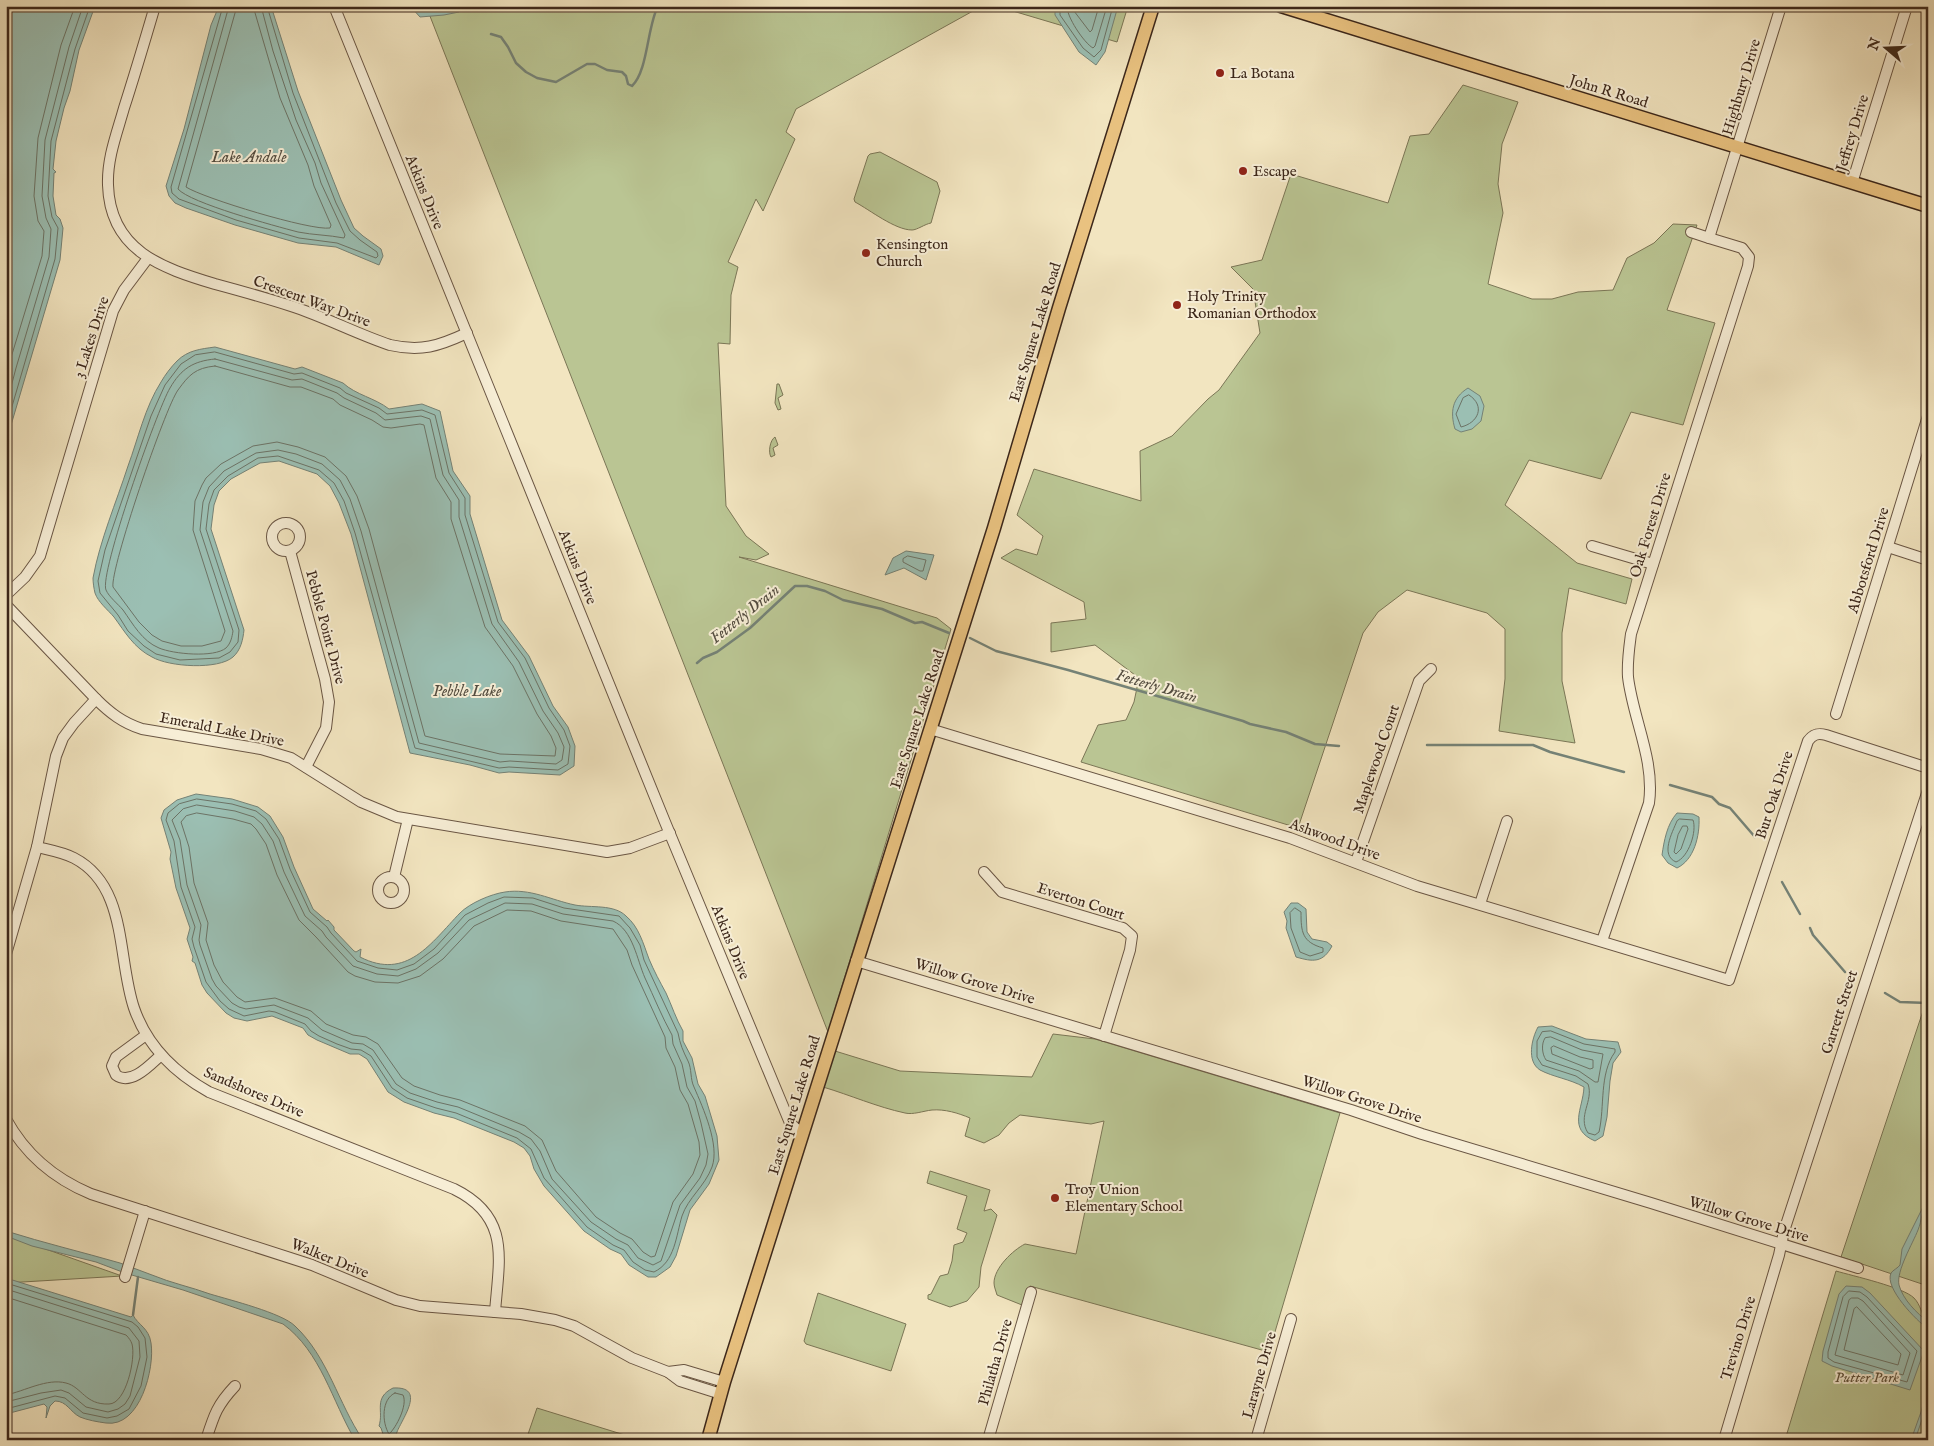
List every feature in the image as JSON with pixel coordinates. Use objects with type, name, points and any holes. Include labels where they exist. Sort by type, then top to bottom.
[{"type":"main road","name":"East Square Lake Road","points":[[708,1440],[722,1388],[994,528],[1062,299],[1153,6]]},
{"type":"main road","name":"John R Road","points":[[1281,6],[1928,206]]},
{"type":"street","points":[[148,258],[133,245],[121,229],[111,205],[108,185],[110,159],[155,6]]},
{"type":"street","name":"Atkins Drive","points":[[334,6],[790,1123],[802,1134]]},
{"type":"street","name":"Highbury Drive","points":[[1738,147],[1781,6]]},
{"type":"street","name":"Jeffrey Drive","points":[[1852,183],[1907,6]]},
{"type":"street","points":[[1709,238],[1738,147]]},
{"type":"street","name":"Oak Forest Drive","points":[[1602,941],[1649,803],[1649,773],[1629,679],[1627,658],[1631,634],[1749,261],[1747,253],[1742,248],[1691,232]]},
{"type":"street","name":"Crescent Way Drive","points":[[148,258],[169,270],[297,308],[379,341],[405,348],[426,348],[467,333]]},
{"type":"street","name":"3 Lakes Drive","points":[[6,595],[25,577],[40,556],[113,311],[124,290],[148,258]]},
{"type":"street","name":"Abbotsford Drive","points":[[1836,714],[1928,416]]},
{"type":"street","points":[[1592,546],[1653,564]]},
{"type":"street","points":[[1888,547],[1928,560]]},
{"type":"street","name":"Pebble Point Drive","points":[[290,551],[326,679],[328,696],[329,713],[326,728],[306,767]]},
{"type":"street","name":"Emerald Lake Drive","points":[[6,605],[96,699],[118,718],[133,726],[157,732],[261,749],[291,758],[367,805],[384,813],[408,820],[607,852],[630,848],[670,833]]},
{"type":"street","name":"Maplewood Court","points":[[1356,862],[1419,682],[1431,669]]},
{"type":"street","points":[[6,954],[37,847],[52,769],[59,747],[74,723],[96,699]]},
{"type":"street","name":"Ashwood Drive","points":[[930,729],[1290,838],[1417,886],[1729,980]]},
{"type":"street","name":"Bur Oak Drive","points":[[1729,980],[1808,741],[1811,737],[1816,734],[1826,735],[1928,768]]},
{"type":"street","name":"Garrett Street","points":[[1781,1245],[1928,790]]},
{"type":"street","points":[[394,877],[408,820]]},
{"type":"street","points":[[1480,904],[1507,821]]},
{"type":"street","name":"Sandshores Drive","points":[[37,847],[73,858],[94,872],[104,886],[114,910],[134,1009],[146,1035],[162,1056],[178,1072],[209,1092],[447,1187],[477,1203],[490,1219],[499,1245],[495,1312]]},
{"type":"street","name":"Everton Court","points":[[984,872],[1002,892],[1123,928],[1132,936],[1130,950],[1104,1036]]},
{"type":"street","name":"Willow Grove Drive","points":[[856,961],[1351,1110],[1422,1134],[1858,1268]]},
{"type":"street","points":[[146,1035],[116,1057],[112,1066],[116,1075],[124,1078],[134,1076],[162,1056]]},
{"type":"street","name":"Walker Drive","points":[[6,1119],[10,1133],[34,1157],[57,1176],[91,1194],[312,1265],[396,1300],[420,1306],[539,1317],[574,1326],[632,1358],[668,1372],[684,1370],[722,1388]]},
{"type":"street","points":[[125,1277],[145,1212]]},
{"type":"street","name":"Trevino Drive","points":[[1724,1440],[1781,1245]]},
{"type":"street","name":"Philatha Drive","points":[[988,1440],[1031,1292]]},
{"type":"street","name":"Larayne Drive","points":[[1256,1440],[1291,1319]]},
{"type":"street","points":[[206,1440],[216,1409],[221,1400],[235,1386]]},
{"type":"green space","points":[[426,6],[982,6],[796,109],[786,132],[795,139],[763,211],[756,199],[728,262],[738,267],[731,295],[730,344],[718,343],[726,506],[746,536],[769,554],[756,560],[739,557],[937,618],[951,629],[828,1032]]},
{"type":"green space","points":[[996,6],[1128,6],[1117,42]]},
{"type":"green space","points":[[1463,85],[1518,102],[1502,144],[1498,184],[1503,213],[1488,284],[1532,299],[1552,299],[1578,292],[1613,290],[1627,258],[1654,243],[1673,224],[1697,225],[1667,310],[1715,323],[1683,425],[1631,412],[1601,479],[1529,460],[1505,505],[1577,563],[1632,579],[1626,604],[1569,588],[1562,633],[1562,681],[1575,743],[1499,731],[1505,679],[1505,629],[1487,613],[1407,590],[1378,612],[1363,633],[1298,828],[1081,762],[1098,725],[1126,720],[1134,702],[1139,678],[1095,645],[1051,652],[1051,623],[1086,619],[1084,602],[1001,558],[1016,549],[1037,555],[1043,536],[1017,515],[1034,469],[1141,501],[1140,451],[1172,436],[1219,390],[1260,333],[1253,289],[1231,267],[1262,260],[1291,174],[1388,203],[1410,136],[1429,134]]},
{"type":"green space","points":[[880,152],[937,182],[940,191],[931,223],[914,230],[905,229],[890,223],[855,202],[854,199],[868,156]]},
{"type":"green space","points":[[777,384],[779,384],[783,395],[778,398],[781,409],[778,410],[775,403]]},
{"type":"green space","points":[[775,437],[778,445],[773,448],[775,455],[771,457],[770,446]]},
{"type":"green space","points":[[1928,996],[1928,1286],[1841,1257]]},
{"type":"green space","points":[[1053,1034],[1095,1039],[1340,1113],[1269,1352],[1030,1286],[1022,1305],[997,1295],[994,1283],[997,1271],[1010,1255],[1025,1244],[1076,1254],[1104,1121],[1091,1124],[1020,1115],[1009,1123],[999,1135],[984,1143],[965,1136],[970,1118],[961,1114],[937,1110],[905,1113],[884,1108],[823,1087],[835,1051],[900,1071],[1032,1077]]},
{"type":"green space","points":[[930,1171],[990,1190],[984,1211],[991,1209],[997,1215],[981,1267],[979,1287],[967,1301],[950,1307],[928,1299],[928,1295],[931,1294],[940,1276],[948,1274],[954,1245],[963,1242],[967,1233],[957,1229],[967,1196],[927,1183]]},
{"type":"green space","points":[[6,1235],[122,1276],[6,1283]]},
{"type":"green space","name":"Putter Park","points":[[1836,1271],[1889,1286],[1908,1294],[1914,1298],[1928,1321],[1928,1440],[1785,1440]]},
{"type":"green space","points":[[818,1293],[906,1324],[891,1371],[806,1344],[804,1341]]},
{"type":"green space","points":[[537,1408],[641,1440],[526,1440]]},
{"type":"water","points":[[6,6],[95,6],[79,50],[56,141],[53,169],[56,172],[54,173],[53,196],[56,215],[60,219],[63,228],[60,260],[6,442]]},
{"type":"water","name":"Lake Andale","points":[[219,6],[271,6],[298,91],[341,200],[354,228],[381,249],[383,256],[379,265],[336,247],[298,243],[235,225],[186,208],[175,203],[169,196],[166,186],[184,129],[211,25]]},
{"type":"water","points":[[410,6],[463,6],[459,12],[420,17]]},
{"type":"water","points":[[1055,6],[1118,6],[1105,52],[1096,65],[1079,52],[1055,15]]},
{"type":"water","name":"Pebble Lake","points":[[215,347],[295,369],[302,367],[343,383],[354,391],[389,409],[422,404],[440,411],[453,471],[470,496],[470,514],[502,620],[529,656],[553,706],[568,727],[575,746],[574,766],[560,775],[499,773],[410,753],[351,534],[339,503],[330,486],[317,474],[279,461],[260,463],[231,479],[219,491],[214,505],[211,529],[244,630],[241,644],[236,654],[226,661],[216,664],[181,665],[152,657],[130,639],[96,596],[93,578],[100,550],[142,423],[155,392],[168,371],[181,357],[195,351]]},
{"type":"water","points":[[1468,388],[1480,396],[1484,406],[1481,421],[1472,429],[1461,432],[1455,429],[1453,411],[1459,396]]},
{"type":"water","points":[[906,551],[934,555],[926,580],[904,568],[885,575],[893,558]]},
{"type":"water","points":[[196,794],[232,799],[258,807],[270,816],[283,837],[313,909],[328,920],[334,927],[334,930],[354,951],[356,952],[361,949],[360,957],[377,963],[405,962],[428,946],[464,909],[493,895],[505,892],[523,892],[575,905],[609,908],[626,916],[640,936],[683,1031],[683,1041],[692,1058],[698,1084],[705,1096],[717,1136],[719,1160],[709,1184],[690,1210],[676,1256],[670,1267],[656,1277],[648,1277],[629,1265],[621,1254],[610,1249],[584,1231],[544,1186],[534,1169],[530,1156],[524,1148],[514,1142],[454,1118],[404,1102],[388,1092],[367,1059],[359,1054],[350,1054],[317,1040],[308,1035],[303,1028],[272,1016],[247,1021],[234,1018],[226,1013],[207,993],[202,985],[195,963],[192,961],[193,957],[187,939],[190,928],[176,888],[170,859],[171,852],[161,818],[164,810],[177,800]]},
{"type":"water","points":[[1677,813],[1693,814],[1699,817],[1699,824],[1697,839],[1692,853],[1677,868],[1668,863],[1662,855],[1668,827]]},
{"type":"water","points":[[1291,903],[1298,903],[1306,909],[1307,932],[1312,939],[1327,942],[1332,946],[1325,956],[1317,960],[1296,957],[1286,928],[1287,921],[1284,912]]},
{"type":"water","points":[[1552,1026],[1586,1039],[1618,1042],[1621,1052],[1613,1063],[1603,1136],[1595,1141],[1581,1131],[1579,1124],[1584,1087],[1540,1070],[1533,1061],[1531,1049],[1538,1027]]},
{"type":"water","points":[[1928,1197],[1919,1228],[1902,1265],[1899,1285],[1907,1301],[1928,1322],[1928,1329],[1903,1304],[1892,1287],[1890,1279],[1891,1273],[1900,1265],[1902,1249]]},
{"type":"water","points":[[6,1231],[120,1263],[166,1280],[255,1307],[288,1321],[306,1338],[316,1352],[363,1440],[355,1440],[325,1378],[307,1348],[283,1324],[96,1262],[32,1246],[6,1236]]},
{"type":"water","points":[[6,1278],[131,1317],[133,1315],[146,1330],[150,1338],[152,1354],[143,1394],[128,1416],[118,1422],[93,1421],[80,1417],[59,1401],[55,1401],[50,1406],[46,1418],[47,1407],[44,1404],[6,1414]]},
{"type":"water","points":[[1846,1286],[1862,1287],[1870,1293],[1924,1351],[1910,1390],[1832,1366],[1822,1361],[1839,1294]]},
{"type":"water","points":[[1928,1387],[1928,1402],[1915,1440],[1911,1440],[1921,1412]]},
{"type":"water","points":[[393,1388],[409,1392],[411,1398],[395,1440],[385,1440],[379,1426],[380,1405],[383,1396]]},
{"type":"waterway","points":[[491,34],[501,37],[516,63],[526,72],[537,78],[556,82],[587,64],[595,64],[607,70],[622,72],[626,76],[628,84],[632,86],[641,70],[654,15],[658,6]]},
{"type":"waterway","name":"Fetterly Drain","points":[[697,663],[717,652],[750,628],[795,586],[807,586],[825,591],[843,600],[882,609],[915,623],[922,622],[949,633]]},
{"type":"waterway","name":"Fetterly Drain","points":[[970,638],[996,651],[1068,670],[1250,724],[1286,732],[1315,744],[1339,746]]},
{"type":"waterway","name":"Fetterly Drain","points":[[1427,745],[1533,745],[1550,752],[1624,772]]},
{"type":"waterway","points":[[1670,785],[1712,797],[1719,804],[1730,808],[1755,837]]},
{"type":"waterway","points":[[1782,882],[1800,914]]},
{"type":"waterway","points":[[1810,928],[1813,935],[1845,972]]},
{"type":"waterway","points":[[1885,993],[1900,1002],[1928,1003]]},
{"type":"waterway","points":[[133,1315],[138,1277]]},
{"type":"place","name":"La Botana","points":[[1220,73]]},
{"type":"place","name":"Escape","points":[[1243,171]]},
{"type":"place","name":"Kensington Church","points":[[866,253]]},
{"type":"place","name":"Holy Trinity Romanian Orthodox","points":[[1177,305]]},
{"type":"place","name":"Troy Union Elementary School","points":[[1055,1198]]}]
